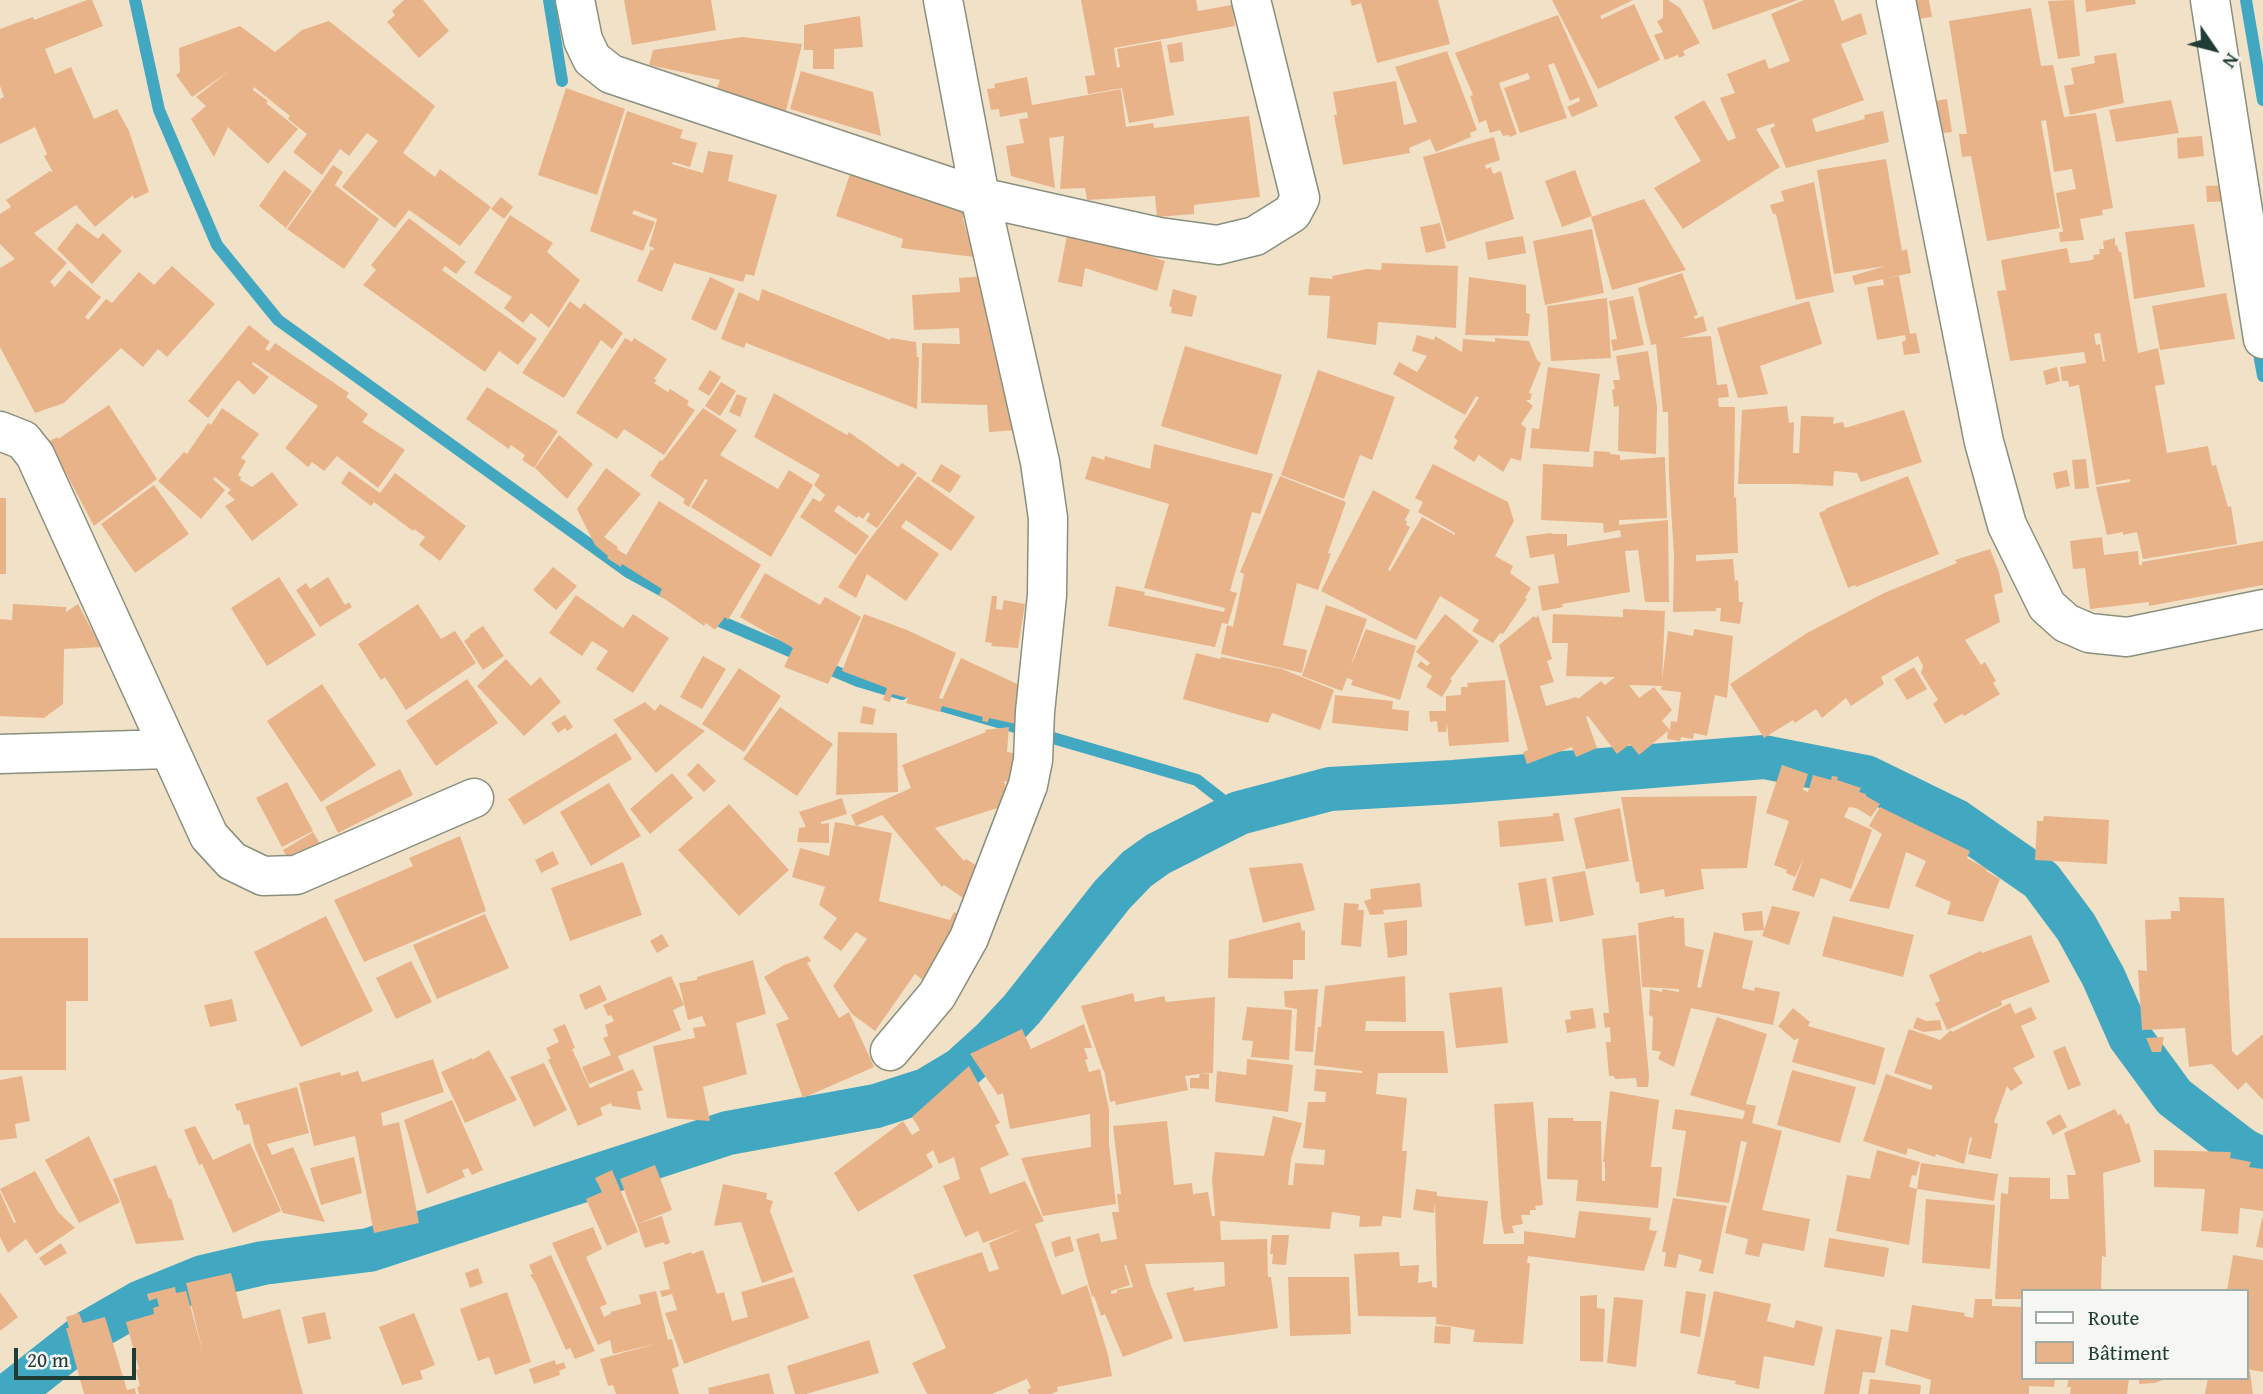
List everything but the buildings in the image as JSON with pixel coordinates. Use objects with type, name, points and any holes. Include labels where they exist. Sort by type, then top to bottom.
[{"type":"street","points":[[575,0],[583,40],[592,60],[611,74],[980,197],[1159,237],[1218,245],[1255,236],[1292,213],[1300,198],[1251,0]]},
{"type":"street","points":[[890,1051],[937,995],[969,938],[1028,785],[1033,760],[1047,595],[1048,518],[1040,462],[980,197],[943,0]]},
{"type":"street","points":[[1896,0],[1984,442],[2007,525],[2048,606],[2066,624],[2089,633],[2127,637],[2263,609]]},
{"type":"street","points":[[2210,0],[2263,339]]},
{"type":"street","points":[[0,431],[23,440],[35,455],[209,836],[232,861],[263,876],[296,875],[474,798]]},
{"type":"street","points":[[0,754],[169,749]]},
{"type":"waterway","points":[[135,0],[159,110],[217,245],[278,320],[628,572],[674,597]]},
{"type":"waterway","points":[[549,0],[562,81]]},
{"type":"waterway","points":[[2246,0],[2263,100]]},
{"type":"waterway","points":[[2257,342],[2263,376]]},
{"type":"waterway","points":[[708,616],[804,657]]},
{"type":"waterway","points":[[820,665],[858,681],[902,694]]},
{"type":"waterway","points":[[933,703],[1197,780],[1239,813]]},
{"type":"waterway","points":[[10,1394],[90,1331],[139,1303],[203,1277],[263,1263],[369,1250],[728,1133],[876,1106],[926,1090],[961,1069],[993,1040],[1022,1009],[1112,895],[1137,869],[1158,854],[1239,813],[1330,789],[1764,757],[1866,777],[1956,821],[2041,880],[2076,927],[2103,976],[2130,1037],[2174,1097],[2243,1150],[2263,1160]]}]
